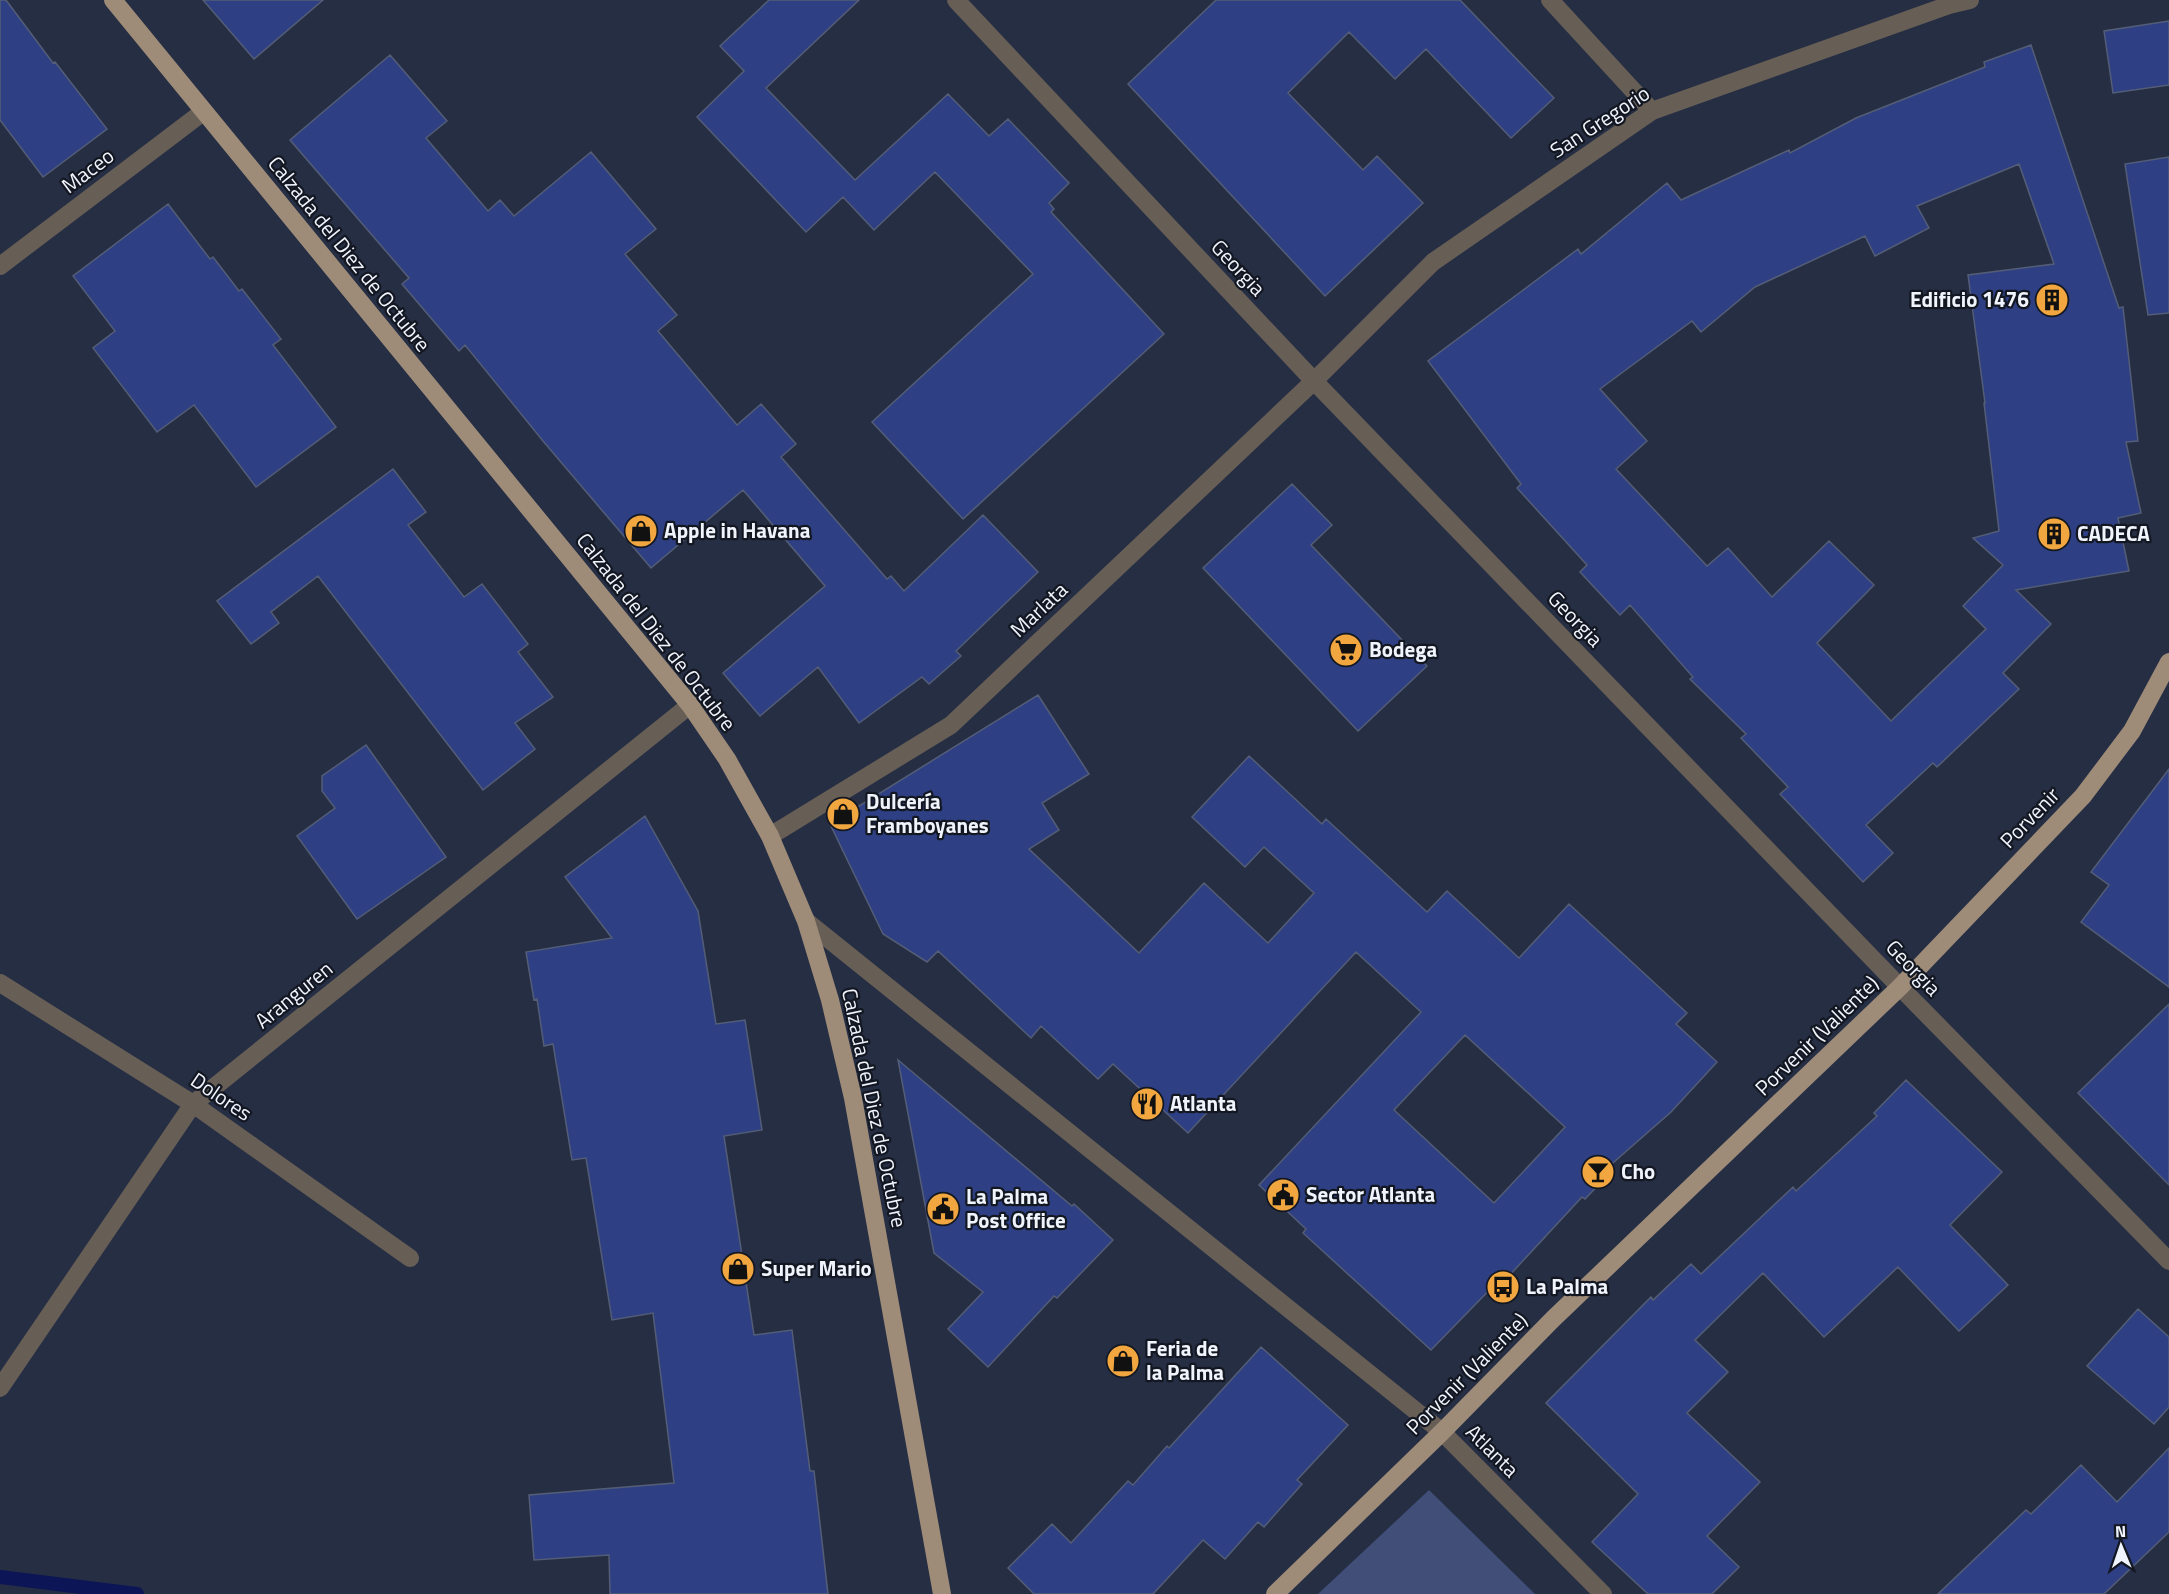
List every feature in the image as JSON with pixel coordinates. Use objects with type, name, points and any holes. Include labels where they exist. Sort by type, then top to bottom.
[{"type":"main road","name":"Calzada del Diez de Octubre","points":[[113,0],[690,705],[727,759],[770,837],[806,921],[830,1000],[853,1098],[942,1594]]},
{"type":"main road","name":"Porvenir","points":[[1900,987],[2083,796],[2132,730],[2169,662]]},
{"type":"main road","name":"Porvenir (Valiente)","points":[[1275,1594],[1442,1432],[1553,1318],[1900,987]]},
{"type":"street","name":"Georgia","points":[[956,0],[1314,381],[1900,987],[2169,1261]]},
{"type":"street","points":[[1550,0],[1652,111]]},
{"type":"street","name":"San Gregorio","points":[[1314,381],[1433,262],[1652,111],[1949,5],[1970,0]]},
{"type":"street","name":"Maceo","points":[[0,266],[203,112]]},
{"type":"street","name":"Marlata","points":[[770,837],[951,725],[1314,381]]},
{"type":"street","name":"Aranguren","points":[[0,1388],[193,1104],[690,705]]},
{"type":"street","name":"Atlanta","points":[[806,921],[1442,1432],[1603,1594]]},
{"type":"street","name":"Dolores","points":[[0,983],[193,1104],[410,1258]]},
{"type":"shaded area","points":[[1429,1490],[1535,1594],[1318,1594]]},
{"type":"building","points":[[0,0],[6,0],[53,63],[55,62],[107,129],[43,177],[0,120]]},
{"type":"building","points":[[203,0],[323,0],[254,59]]},
{"type":"building","points":[[769,0],[859,0],[766,88],[855,180],[948,94],[989,136],[1008,119],[1069,183],[1049,203],[1054,209],[1051,212],[1164,334],[963,519],[872,422],[1033,274],[935,172],[874,230],[843,197],[806,232],[697,117],[744,71],[720,46]]},
{"type":"building","points":[[1216,0],[1460,0],[1554,98],[1511,138],[1426,49],[1395,79],[1349,32],[1288,93],[1363,170],[1377,156],[1423,203],[1325,296],[1128,84]]},
{"type":"building","points":[[2169,21],[2169,85],[2113,93],[2104,31]]},
{"type":"building","points":[[2031,45],[2119,308],[2123,307],[2138,441],[2126,442],[2141,513],[2118,518],[2129,571],[2016,590],[2051,624],[2003,673],[2019,689],[1937,767],[1933,763],[1866,825],[1893,853],[1863,882],[1780,794],[1788,787],[1741,738],[1746,734],[1690,679],[1693,677],[1630,605],[1620,615],[1580,572],[1587,565],[1517,488],[1521,484],[1428,361],[1578,249],[1581,254],[1667,183],[1681,200],[1789,150],[1790,153],[1856,118],[1985,67],[1984,62]],"holes":[[[2019,164],[2054,264],[1968,275],[1999,531],[1973,538],[2003,565],[1963,606],[1986,629],[1891,721],[1817,643],[1874,585],[1829,541],[1772,597],[1728,548],[1707,566],[1616,469],[1647,441],[1600,389],[1692,321],[1701,332],[1755,287],[1865,236],[1875,256],[1929,228],[1917,206]]]},
{"type":"building","points":[[390,55],[447,121],[426,138],[488,211],[500,200],[514,216],[591,152],[656,229],[625,254],[677,315],[658,331],[737,425],[761,404],[796,444],[781,457],[887,579],[891,576],[904,591],[983,515],[1038,572],[956,651],[961,656],[929,684],[922,677],[859,723],[818,667],[760,716],[723,673],[825,586],[743,490],[651,568],[465,345],[459,351],[402,284],[409,278],[290,140]]},
{"type":"building","points":[[2169,157],[2169,313],[2148,315],[2125,164]]},
{"type":"building","points":[[168,204],[210,259],[213,257],[239,291],[242,289],[281,339],[273,345],[336,427],[256,487],[194,405],[157,432],[93,348],[115,331],[73,276]]},
{"type":"building","points":[[393,469],[426,512],[408,525],[464,597],[482,584],[528,644],[518,652],[553,697],[515,723],[535,749],[483,790],[318,576],[271,612],[279,623],[251,644],[217,601]]},
{"type":"building","points":[[1292,484],[1332,525],[1311,545],[1427,666],[1358,731],[1203,568]]},
{"type":"building","points":[[1038,695],[1089,774],[1042,803],[1059,830],[1029,849],[1139,953],[1204,883],[1268,943],[1314,893],[1264,847],[1245,867],[1192,817],[1249,756],[1322,824],[1326,819],[1427,912],[1447,891],[1519,958],[1569,904],[1687,1013],[1676,1024],[1717,1062],[1671,1112],[1606,1169],[1610,1173],[1585,1199],[1582,1197],[1507,1278],[1504,1275],[1431,1350],[1303,1233],[1306,1229],[1259,1185],[1421,1012],[1356,952],[1188,1133],[1113,1064],[1098,1079],[1041,1026],[1031,1038],[938,951],[927,962],[883,934],[830,824]],"holes":[[[1465,1035],[1565,1127],[1494,1203],[1394,1110]]]},
{"type":"building","points":[[366,745],[446,857],[357,919],[297,836],[335,808],[322,791],[322,776]]},
{"type":"building","points":[[2169,769],[2169,987],[2081,922],[2109,885],[2091,872]]},
{"type":"building","points":[[645,816],[698,911],[716,1024],[745,1020],[762,1130],[724,1136],[754,1335],[792,1330],[810,1471],[814,1471],[828,1594],[610,1594],[609,1555],[534,1560],[529,1495],[674,1483],[653,1313],[612,1320],[586,1158],[572,1160],[553,1044],[544,1046],[537,999],[534,1000],[526,952],[612,938],[565,877]]},
{"type":"building","points":[[2169,1004],[2169,1185],[2078,1093]]},
{"type":"building","points":[[898,1060],[1072,1206],[1074,1204],[1113,1240],[1057,1298],[1054,1296],[988,1367],[948,1329],[983,1292],[934,1253]]},
{"type":"building","points":[[1906,1080],[2002,1172],[1950,1225],[2008,1285],[1959,1331],[1898,1267],[1824,1337],[1763,1273],[1695,1340],[1728,1372],[1687,1413],[1760,1482],[1707,1536],[1739,1567],[1712,1594],[1648,1594],[1592,1542],[1638,1494],[1546,1403],[1651,1297],[1653,1300],[1691,1264],[1701,1274],[1793,1187],[1796,1191],[1877,1116],[1874,1113]]},
{"type":"building","points":[[2138,1309],[2169,1337],[2169,1407],[2154,1424],[2087,1366]]},
{"type":"building","points":[[1261,1347],[1348,1425],[1297,1480],[1302,1484],[1264,1527],[1258,1522],[1225,1559],[1203,1540],[1153,1594],[1034,1594],[1008,1568],[1052,1524],[1071,1543],[1128,1481],[1133,1485],[1167,1446],[1169,1448]]},
{"type":"building","points":[[2169,1448],[2169,1532],[2104,1594],[1938,1594],[2026,1510],[2031,1514],[2081,1465],[2117,1502]]},
{"type":"waterway","points":[[0,1577],[137,1594]]},
{"type":"place","name":"Edificio 1476","points":[[2052,300]]},
{"type":"place","name":"Apple in Havana","points":[[641,531]]},
{"type":"place","name":"CADECA","points":[[2054,534]]},
{"type":"place","name":"Bodega","points":[[1346,650]]},
{"type":"place","name":"Dulcería Framboyanes","points":[[843,814]]},
{"type":"place","name":"Atlanta","points":[[1147,1104]]},
{"type":"place","name":"Cho","points":[[1598,1172]]},
{"type":"place","name":"Sector Atlanta","points":[[1283,1195]]},
{"type":"place","name":"La Palma Post Office","points":[[943,1209]]},
{"type":"place","name":"Super Mario","points":[[738,1269]]},
{"type":"place","name":"La Palma","points":[[1503,1287]]},
{"type":"place","name":"Feria de la Palma","points":[[1123,1361]]}]
